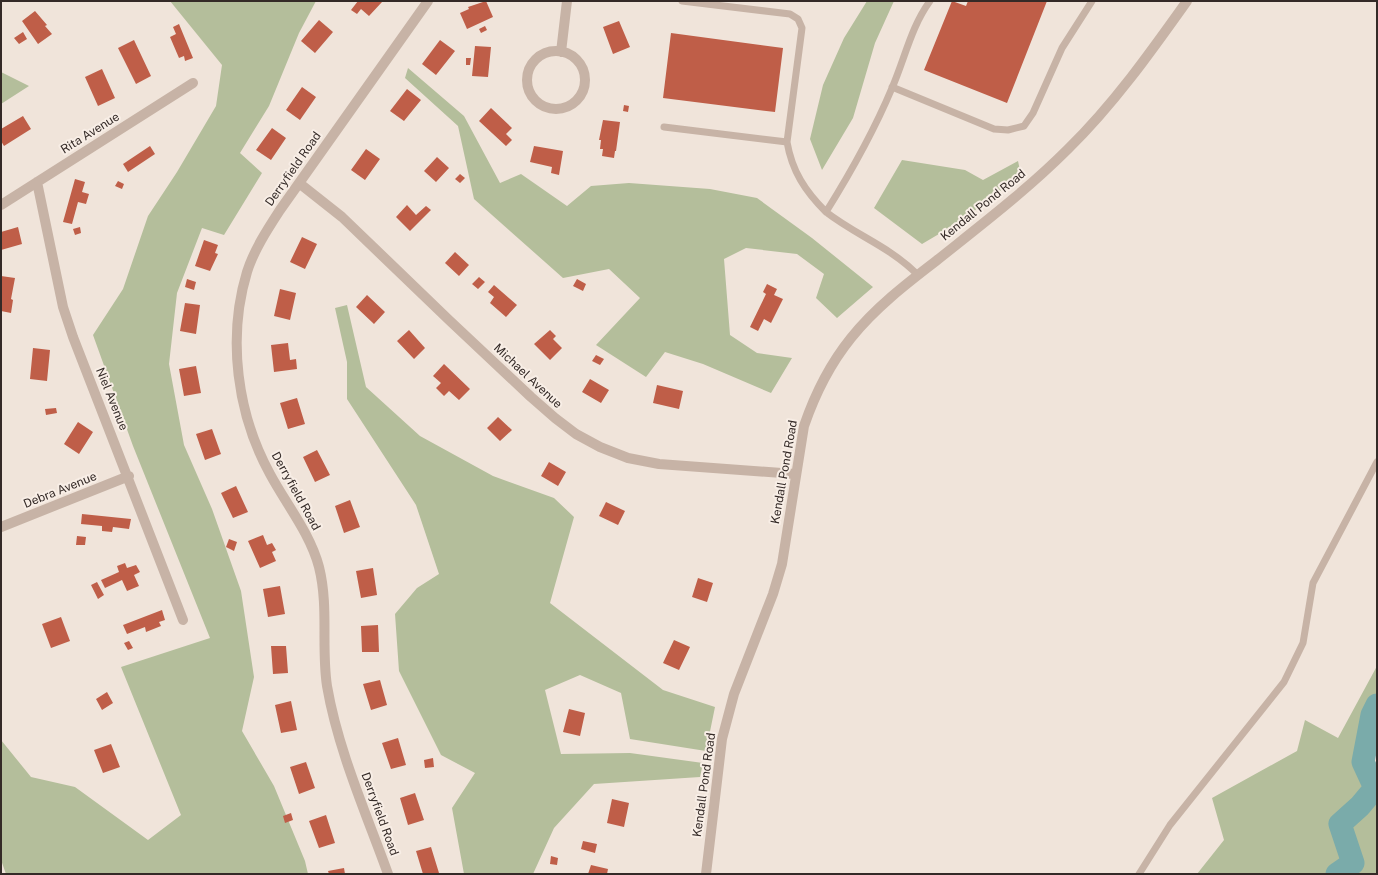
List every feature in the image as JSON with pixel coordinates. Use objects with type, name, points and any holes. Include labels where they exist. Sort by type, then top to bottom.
[{"type":"street","name":"Derryfield Road","points":[[388,874],[334,719],[325,668],[325,608],[318,565],[309,543],[260,454],[244,404],[238,368],[237,334],[238,314],[247,272],[264,234],[428,1]]},
{"type":"street","points":[[561,52],[567,1]]},
{"type":"street","name":"Kendall Pond Road","points":[[706,874],[722,739],[734,694],[762,623],[782,564],[795,474],[804,426],[811,404],[835,360],[867,320],[918,274],[1034,181],[1068,149],[1129,80],[1188,1]]},
{"type":"street","points":[[548,52],[561,52],[571,55],[579,63],[584,73],[585,84],[581,94],[573,103],[563,108],[552,108],[541,104],[532,96],[528,85],[528,73],[538,58],[548,52]]},
{"type":"street","name":"Rita Avenue","points":[[1,205],[193,83]]},
{"type":"street","name":"Niel Avenue","points":[[37,182],[63,307],[73,337],[129,476],[183,620]]},
{"type":"street","name":"Michael Avenue","points":[[299,183],[342,217],[554,418],[576,434],[600,447],[628,458],[658,464],[795,474]]},
{"type":"street","name":"Debra Avenue","points":[[1,527],[129,476]]},
{"type":"lane","points":[[682,1],[790,14],[798,19],[802,28],[787,142],[795,170],[811,197],[826,212],[838,221],[892,252],[918,274]]},
{"type":"lane","points":[[826,212],[849,174],[892,88],[917,21],[930,1]]},
{"type":"lane","points":[[892,88],[994,129],[1008,130],[1024,126],[1033,113],[1062,48],[1092,1]]},
{"type":"lane","points":[[664,127],[787,142]]},
{"type":"lane","points":[[1140,874],[1170,825],[1284,682],[1303,643],[1313,583],[1377,462]]},
{"type":"green space","points":[[170,1],[316,1],[299,33],[269,106],[240,153],[262,173],[224,235],[202,228],[177,293],[169,364],[184,445],[212,509],[241,591],[254,677],[242,731],[274,786],[305,861],[308,874],[6,874],[1,860],[1,740],[31,777],[75,787],[148,840],[181,815],[121,667],[210,638],[133,446],[93,335],[123,289],[148,216],[177,172],[216,106],[222,65]]},
{"type":"green space","points":[[867,1],[894,1],[875,43],[853,118],[822,170],[810,139],[823,85],[844,38]]},
{"type":"green space","points":[[408,68],[464,116],[500,183],[521,174],[567,206],[591,186],[629,183],[710,189],[757,198],[812,238],[873,287],[837,318],[816,298],[824,274],[797,254],[746,248],[724,259],[730,335],[757,353],[792,358],[771,393],[703,364],[665,352],[646,377],[596,345],[640,298],[609,269],[563,278],[474,199],[458,126],[405,78]]},
{"type":"green space","points":[[1,72],[29,86],[1,104]]},
{"type":"green space","points":[[902,160],[965,170],[983,180],[1018,161],[1021,175],[961,221],[922,244],[874,208]]},
{"type":"green space","points":[[347,305],[366,387],[420,436],[493,476],[554,498],[574,517],[550,603],[663,690],[715,707],[706,751],[630,739],[621,693],[580,675],[545,690],[561,754],[630,753],[703,763],[700,777],[594,784],[554,828],[533,874],[464,874],[452,808],[475,773],[441,755],[399,671],[395,614],[417,588],[439,574],[416,505],[347,399],[347,362],[335,308]]},
{"type":"green space","points":[[1377,666],[1377,709],[1371,749],[1362,789],[1377,779],[1377,874],[1197,874],[1224,840],[1212,798],[1297,751],[1305,720],[1338,738]]},
{"type":"building","points":[[358,1],[382,2],[369,16],[361,9],[357,14],[351,10]]},
{"type":"building","points":[[486,1],[493,17],[467,29],[460,13],[469,9],[468,7]]},
{"type":"building","points":[[952,1],[966,6],[968,1],[1047,1],[1007,103],[924,70]]},
{"type":"building","points":[[35,11],[47,25],[45,26],[52,34],[38,44],[22,21]]},
{"type":"building","points":[[319,20],[333,32],[315,53],[301,41]]},
{"type":"building","points":[[619,21],[630,47],[613,54],[603,27]]},
{"type":"building","points":[[179,24],[193,58],[185,61],[184,56],[179,58],[170,37],[176,34],[173,27]]},
{"type":"building","points":[[485,26],[487,30],[481,33],[479,29]]},
{"type":"building","points":[[23,32],[27,39],[19,44],[14,38]]},
{"type":"building","points":[[671,33],[783,48],[775,112],[663,98]]},
{"type":"building","points":[[134,40],[151,76],[136,84],[118,48]]},
{"type":"building","points":[[440,40],[455,51],[436,75],[422,64]]},
{"type":"building","points":[[475,46],[491,47],[488,77],[472,76]]},
{"type":"building","points":[[466,58],[471,58],[470,65],[466,65]]},
{"type":"building","points":[[102,69],[115,98],[98,106],[85,77]]},
{"type":"building","points":[[302,87],[316,97],[300,120],[286,110]]},
{"type":"building","points":[[407,89],[421,100],[404,121],[390,111]]},
{"type":"building","points":[[624,105],[629,106],[628,112],[623,111]]},
{"type":"building","points":[[491,108],[512,128],[506,134],[512,140],[506,146],[479,121]]},
{"type":"building","points":[[23,116],[31,129],[4,146],[1,141],[1,129]]},
{"type":"building","points":[[603,120],[620,122],[614,158],[602,156],[603,149],[600,149],[601,140],[599,140]]},
{"type":"building","points":[[272,128],[286,138],[271,160],[256,150]]},
{"type":"building","points":[[150,146],[155,154],[128,172],[123,164]]},
{"type":"building","points":[[534,146],[563,151],[559,175],[551,173],[552,167],[530,162]]},
{"type":"building","points":[[366,149],[380,159],[365,180],[351,170]]},
{"type":"building","points":[[437,157],[449,168],[436,182],[424,171]]},
{"type":"building","points":[[460,174],[465,178],[460,183],[455,179]]},
{"type":"building","points":[[75,179],[85,182],[82,192],[89,194],[86,204],[78,202],[72,224],[63,222]]},
{"type":"building","points":[[118,181],[124,184],[122,189],[115,186]]},
{"type":"building","points":[[407,205],[416,215],[426,206],[431,210],[410,231],[396,217]]},
{"type":"building","points":[[18,227],[22,244],[1,250],[1,232]]},
{"type":"building","points":[[80,227],[81,233],[75,235],[73,229]]},
{"type":"building","points":[[302,237],[317,244],[305,269],[290,262]]},
{"type":"building","points":[[204,240],[218,245],[215,253],[218,254],[210,271],[195,266]]},
{"type":"building","points":[[455,252],[469,265],[459,276],[445,263]]},
{"type":"building","points":[[1,276],[15,278],[11,299],[13,300],[11,313],[1,311]]},
{"type":"building","points":[[479,277],[485,282],[478,289],[472,284]]},
{"type":"building","points":[[187,279],[196,282],[194,290],[185,287]]},
{"type":"building","points":[[577,279],[586,284],[583,291],[573,286]]},
{"type":"building","points":[[767,284],[777,289],[774,295],[783,299],[771,323],[764,319],[758,331],[750,327],[766,294],[763,292]]},
{"type":"building","points":[[494,285],[517,305],[506,317],[490,303],[494,297],[488,292]]},
{"type":"building","points":[[280,289],[296,293],[290,320],[274,316]]},
{"type":"building","points":[[367,295],[385,312],[374,324],[356,307]]},
{"type":"building","points":[[185,303],[200,305],[196,334],[180,331]]},
{"type":"building","points":[[409,330],[425,348],[414,359],[397,341]]},
{"type":"building","points":[[550,330],[556,336],[553,339],[562,348],[550,360],[534,344]]},
{"type":"building","points":[[288,343],[290,360],[296,359],[297,369],[274,372],[271,345]]},
{"type":"building","points":[[33,348],[50,350],[47,381],[30,379]]},
{"type":"building","points":[[596,355],[604,359],[600,365],[592,361]]},
{"type":"building","points":[[444,364],[470,389],[459,400],[449,391],[444,396],[436,388],[441,383],[433,376]]},
{"type":"building","points":[[196,366],[201,393],[184,396],[179,369]]},
{"type":"building","points":[[590,379],[609,390],[601,403],[582,392]]},
{"type":"building","points":[[657,385],[683,391],[679,409],[653,403]]},
{"type":"building","points":[[297,398],[305,424],[288,429],[280,403]]},
{"type":"building","points":[[56,408],[57,413],[46,415],[45,409]]},
{"type":"building","points":[[498,417],[512,430],[500,441],[487,428]]},
{"type":"building","points":[[78,422],[93,432],[79,454],[64,444]]},
{"type":"building","points":[[212,429],[221,454],[205,460],[196,434]]},
{"type":"building","points":[[317,450],[330,475],[315,482],[303,457]]},
{"type":"building","points":[[549,462],[566,472],[558,486],[541,476]]},
{"type":"building","points":[[236,486],[248,512],[233,518],[221,493]]},
{"type":"building","points":[[350,500],[360,527],[344,533],[335,506]]},
{"type":"building","points":[[606,502],[625,511],[618,525],[599,516]]},
{"type":"building","points":[[82,514],[131,519],[129,529],[113,527],[112,532],[102,531],[102,526],[81,524]]},
{"type":"building","points":[[263,535],[267,545],[272,543],[276,550],[272,552],[276,561],[260,568],[248,541]]},
{"type":"building","points":[[77,536],[86,537],[85,545],[76,545]]},
{"type":"building","points":[[229,539],[237,542],[234,551],[226,547]]},
{"type":"building","points":[[125,563],[127,568],[136,565],[140,572],[134,575],[139,586],[127,591],[122,580],[105,588],[101,580],[119,572],[117,566]]},
{"type":"building","points":[[373,568],[377,595],[361,598],[356,571]]},
{"type":"building","points":[[698,578],[713,583],[707,602],[692,597]]},
{"type":"building","points":[[97,582],[104,595],[98,599],[91,585]]},
{"type":"building","points":[[280,586],[285,614],[268,617],[263,589]]},
{"type":"building","points":[[162,610],[165,620],[159,622],[161,626],[146,632],[145,627],[127,634],[123,625]]},
{"type":"building","points":[[61,617],[70,641],[51,648],[42,624]]},
{"type":"building","points":[[378,625],[379,652],[362,652],[361,626]]},
{"type":"building","points":[[674,640],[690,647],[679,670],[663,663]]},
{"type":"building","points":[[129,641],[133,648],[128,650],[124,643]]},
{"type":"building","points":[[271,646],[286,646],[288,673],[273,674]]},
{"type":"building","points":[[380,680],[387,705],[371,710],[363,684]]},
{"type":"building","points":[[107,692],[113,703],[102,710],[96,699]]},
{"type":"building","points":[[291,701],[297,730],[281,733],[275,705]]},
{"type":"building","points":[[569,709],[585,713],[580,736],[563,732]]},
{"type":"building","points":[[398,738],[406,765],[391,769],[382,743]]},
{"type":"building","points":[[111,744],[120,767],[103,773],[94,750]]},
{"type":"building","points":[[433,758],[434,767],[425,768],[424,760]]},
{"type":"building","points":[[306,762],[315,788],[299,794],[290,767]]},
{"type":"building","points":[[415,793],[424,820],[408,825],[400,798]]},
{"type":"building","points":[[612,799],[629,803],[624,827],[607,823]]},
{"type":"building","points":[[291,813],[293,820],[285,823],[283,816]]},
{"type":"building","points":[[326,815],[335,843],[319,848],[309,821]]},
{"type":"building","points":[[583,841],[597,844],[595,853],[581,849]]},
{"type":"building","points":[[431,847],[439,873],[423,874],[416,851]]},
{"type":"building","points":[[551,856],[558,858],[557,865],[550,864]]},
{"type":"building","points":[[591,865],[608,869],[607,874],[588,874]]},
{"type":"building","points":[[344,868],[345,874],[329,874],[328,871]]},
{"type":"waterway","points":[[1337,874],[1353,863],[1340,824],[1360,806],[1375,788],[1363,762],[1372,715],[1377,705]]}]
